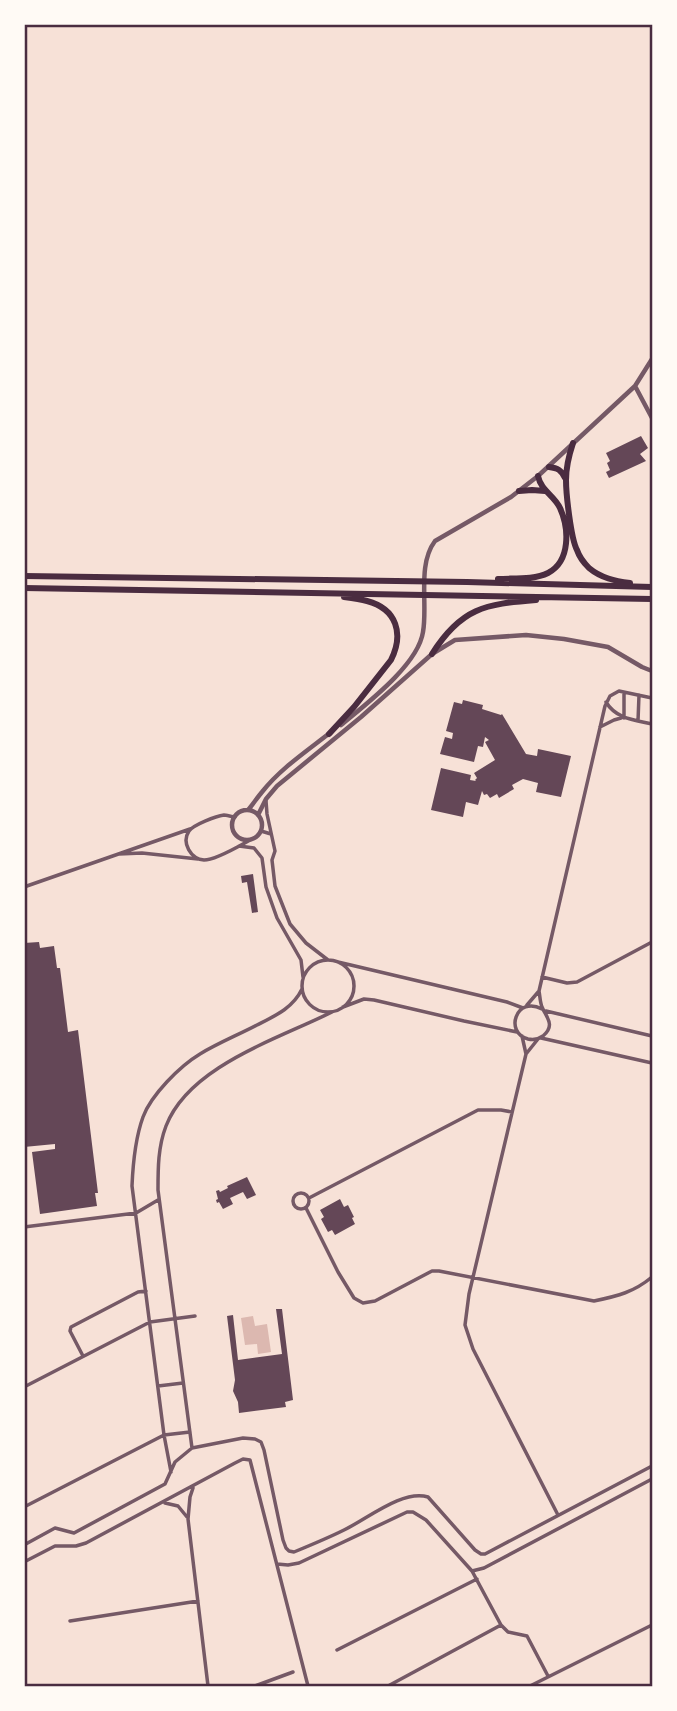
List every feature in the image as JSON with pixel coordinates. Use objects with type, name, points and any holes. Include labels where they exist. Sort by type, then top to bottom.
[{"type":"highway","points":[[573,443],[568,457],[566,480],[573,539],[577,551],[588,567],[601,576],[653,587]]},
{"type":"highway","points":[[549,467],[561,471],[566,480]]},
{"type":"highway","points":[[467,582],[547,574],[561,561],[567,542],[562,512],[554,498],[540,484],[538,476]]},
{"type":"highway","points":[[519,491],[545,491]]},
{"type":"highway","points":[[24,576],[653,587]]},
{"type":"highway","points":[[24,588],[653,599]]},
{"type":"highway","points":[[304,593],[368,601],[388,612],[398,632],[391,660],[329,734]]},
{"type":"highway","points":[[432,654],[443,636],[463,618],[485,607],[502,603],[579,597]]},
{"type":"street","points":[[250,840],[241,839],[234,832],[232,823],[235,817],[248,810],[261,792],[303,752],[370,701],[407,664],[419,647],[425,617],[426,564],[429,550],[435,541],[519,491],[549,467],[635,386],[653,359]]},
{"type":"street","points":[[635,386],[653,418]]},
{"type":"street","points":[[258,815],[277,786],[432,654],[455,640],[526,635],[564,639],[608,647],[653,671]]},
{"type":"street","points":[[558,1515],[473,1349],[465,1325],[473,1276],[526,1054],[545,1034],[549,1025],[539,990],[606,702],[619,691],[653,698]]},
{"type":"street","points":[[624,692],[625,718]]},
{"type":"street","points":[[638,721],[639,695]]},
{"type":"street","points":[[606,702],[615,713],[625,718],[653,724]]},
{"type":"street","points":[[599,728],[625,718]]},
{"type":"street","points":[[266,799],[275,851],[272,860],[275,886],[290,924],[306,943],[328,960]]},
{"type":"street","points":[[113,855],[142,853],[211,858],[256,837],[261,831],[262,824],[258,815],[248,810]]},
{"type":"street","points":[[24,887],[225,815],[235,817]]},
{"type":"street","points":[[190,829],[186,845],[199,859]]},
{"type":"street","points":[[261,831],[271,834]]},
{"type":"street","points":[[239,846],[254,848],[262,858],[266,887],[277,918],[301,960],[304,997],[315,1009],[332,1012]]},
{"type":"street","points":[[542,977],[567,983],[577,982],[653,942]]},
{"type":"street","points":[[303,977],[313,965],[328,960],[524,1007],[534,1005],[653,1036]]},
{"type":"street","points":[[338,962],[350,972],[354,987],[352,995],[343,1007]]},
{"type":"street","points":[[171,1472],[132,1186],[134,1153],[144,1115],[161,1088],[185,1065],[201,1053],[291,1006],[302,989]]},
{"type":"street","points":[[539,990],[516,1016],[515,1027],[522,1037],[530,1040],[539,1038],[653,1063]]},
{"type":"street","points":[[192,1448],[159,1199],[158,1169],[161,1146],[167,1125],[178,1105],[194,1086],[213,1072],[258,1047],[364,999],[517,1032]]},
{"type":"street","points":[[522,1037],[526,1054]]},
{"type":"street","points":[[309,1198],[478,1110],[512,1112]]},
{"type":"street","points":[[296,1194],[306,1194],[309,1198],[309,1205],[301,1210],[293,1204],[296,1194]]},
{"type":"street","points":[[24,1227],[135,1213],[159,1199]]},
{"type":"street","points":[[306,1208],[338,1272],[354,1298],[363,1303],[375,1301],[432,1271],[439,1270],[594,1301],[629,1292],[653,1277]]},
{"type":"street","points":[[83,1356],[71,1327],[138,1292],[146,1291]]},
{"type":"street","points":[[24,1387],[150,1322],[195,1316]]},
{"type":"street","points":[[158,1386],[183,1383]]},
{"type":"street","points":[[24,1507],[164,1435],[190,1432]]},
{"type":"street","points":[[24,1545],[55,1528],[74,1532],[165,1484],[175,1462],[192,1448],[243,1438],[261,1442],[283,1540],[286,1548],[294,1552],[343,1531],[404,1498],[415,1496],[428,1497],[474,1550],[481,1554],[653,1466]]},
{"type":"street","points":[[24,1562],[55,1546],[86,1544],[243,1459],[250,1460],[308,1686]]},
{"type":"street","points":[[472,1571],[484,1568],[653,1479]]},
{"type":"street","points":[[194,1486],[188,1518],[208,1686]]},
{"type":"street","points":[[180,1493],[190,1497]]},
{"type":"street","points":[[178,1506],[180,1493]]},
{"type":"street","points":[[163,1502],[178,1506],[188,1518]]},
{"type":"street","points":[[277,1564],[299,1563],[407,1512],[413,1512],[426,1520],[472,1571],[501,1625],[508,1632],[527,1636],[548,1676]]},
{"type":"street","points":[[337,1650],[477,1579]]},
{"type":"street","points":[[70,1621],[198,1601]]},
{"type":"street","points":[[388,1686],[501,1625]]},
{"type":"street","points":[[530,1686],[653,1625]]},
{"type":"street","points":[[256,1686],[293,1672]]},
{"type":"shaded area","points":[[253,1316],[255,1326],[267,1324],[271,1352],[258,1354],[257,1344],[245,1345],[241,1318]]},
{"type":"building","points":[[641,436],[648,448],[640,454],[646,461],[609,478],[606,472],[610,470],[607,463],[610,461],[606,453]]},
{"type":"building","points":[[463,700],[502,714],[526,754],[537,756],[538,749],[571,756],[561,797],[536,792],[538,783],[523,779],[512,785],[514,789],[499,798],[497,794],[490,798],[482,791],[478,805],[466,802],[463,817],[431,810],[441,768],[471,775],[470,780],[476,781],[474,773],[495,760],[485,742],[489,740],[485,737],[483,747],[478,746],[474,762],[440,754],[445,737],[452,739],[453,733],[446,731],[454,702],[462,704]]},
{"type":"building","points":[[253,874],[258,912],[252,913],[247,882],[242,883],[241,876]]},
{"type":"building","points":[[39,942],[40,948],[54,946],[57,968],[60,968],[68,1032],[78,1030],[98,1193],[95,1193],[97,1206],[40,1214],[32,1152],[55,1149],[55,1144],[24,1147],[24,943]]},
{"type":"building","points":[[247,1177],[256,1195],[247,1199],[243,1192],[230,1198],[233,1204],[223,1209],[219,1202],[217,1203],[216,1191],[220,1192]]},
{"type":"building","points":[[340,1199],[344,1207],[348,1205],[355,1224],[335,1235],[332,1230],[328,1232],[321,1219],[324,1217],[320,1210]]},
{"type":"building","points":[[276,1309],[282,1309],[293,1400],[285,1402],[286,1407],[239,1413],[233,1391],[235,1380],[227,1316],[233,1315],[238,1360],[282,1354]]}]
